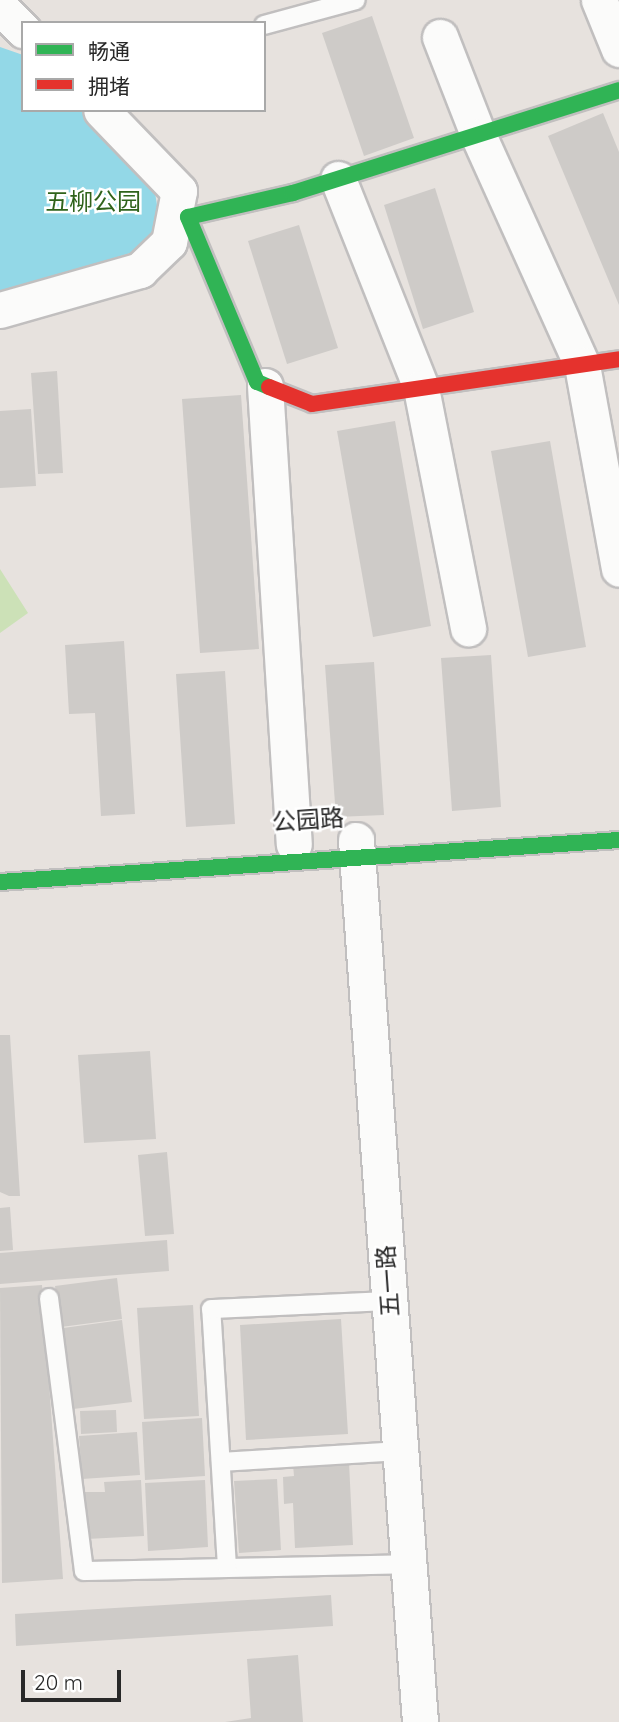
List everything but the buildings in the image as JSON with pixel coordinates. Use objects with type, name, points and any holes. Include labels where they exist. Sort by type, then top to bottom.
[{"type":"street","points":[[599,0],[619,50]]},
{"type":"street","points":[[0,7],[21,28]]},
{"type":"street","points":[[440,37],[479,137],[582,365],[619,569]]},
{"type":"street","points":[[619,90],[479,137],[338,179],[188,217],[257,382],[312,404],[619,359]]},
{"type":"street","points":[[0,310],[140,270],[169,242],[179,191],[103,112]]},
{"type":"street","points":[[338,179],[421,388],[468,628]]},
{"type":"street","points":[[265,386],[294,844]]},
{"type":"street","points":[[0,883],[356,844],[619,840]]},
{"type":"street","name":"五一路","points":[[356,844],[420,1722]]},
{"type":"lane","points":[[266,24],[318,5],[356,0]]},
{"type":"lane","points":[[49,1298],[84,1571],[409,1564]]},
{"type":"lane","points":[[227,1567],[211,1309],[390,1301]]},
{"type":"lane","points":[[221,1462],[400,1451]]},
{"type":"green space","points":[[0,569],[28,613],[0,633]]},
{"type":"water","name":"五柳公园","points":[[0,47],[21,54],[21,112],[89,112],[152,174],[162,236],[144,249],[84,267],[0,302]]},
{"type":"traffic: fast","points":[[269,387],[257,382],[188,217],[293,193],[619,90]]},
{"type":"traffic: fast","points":[[0,882],[619,840]]},
{"type":"traffic: jam","points":[[269,387],[312,404],[619,359]]}]
